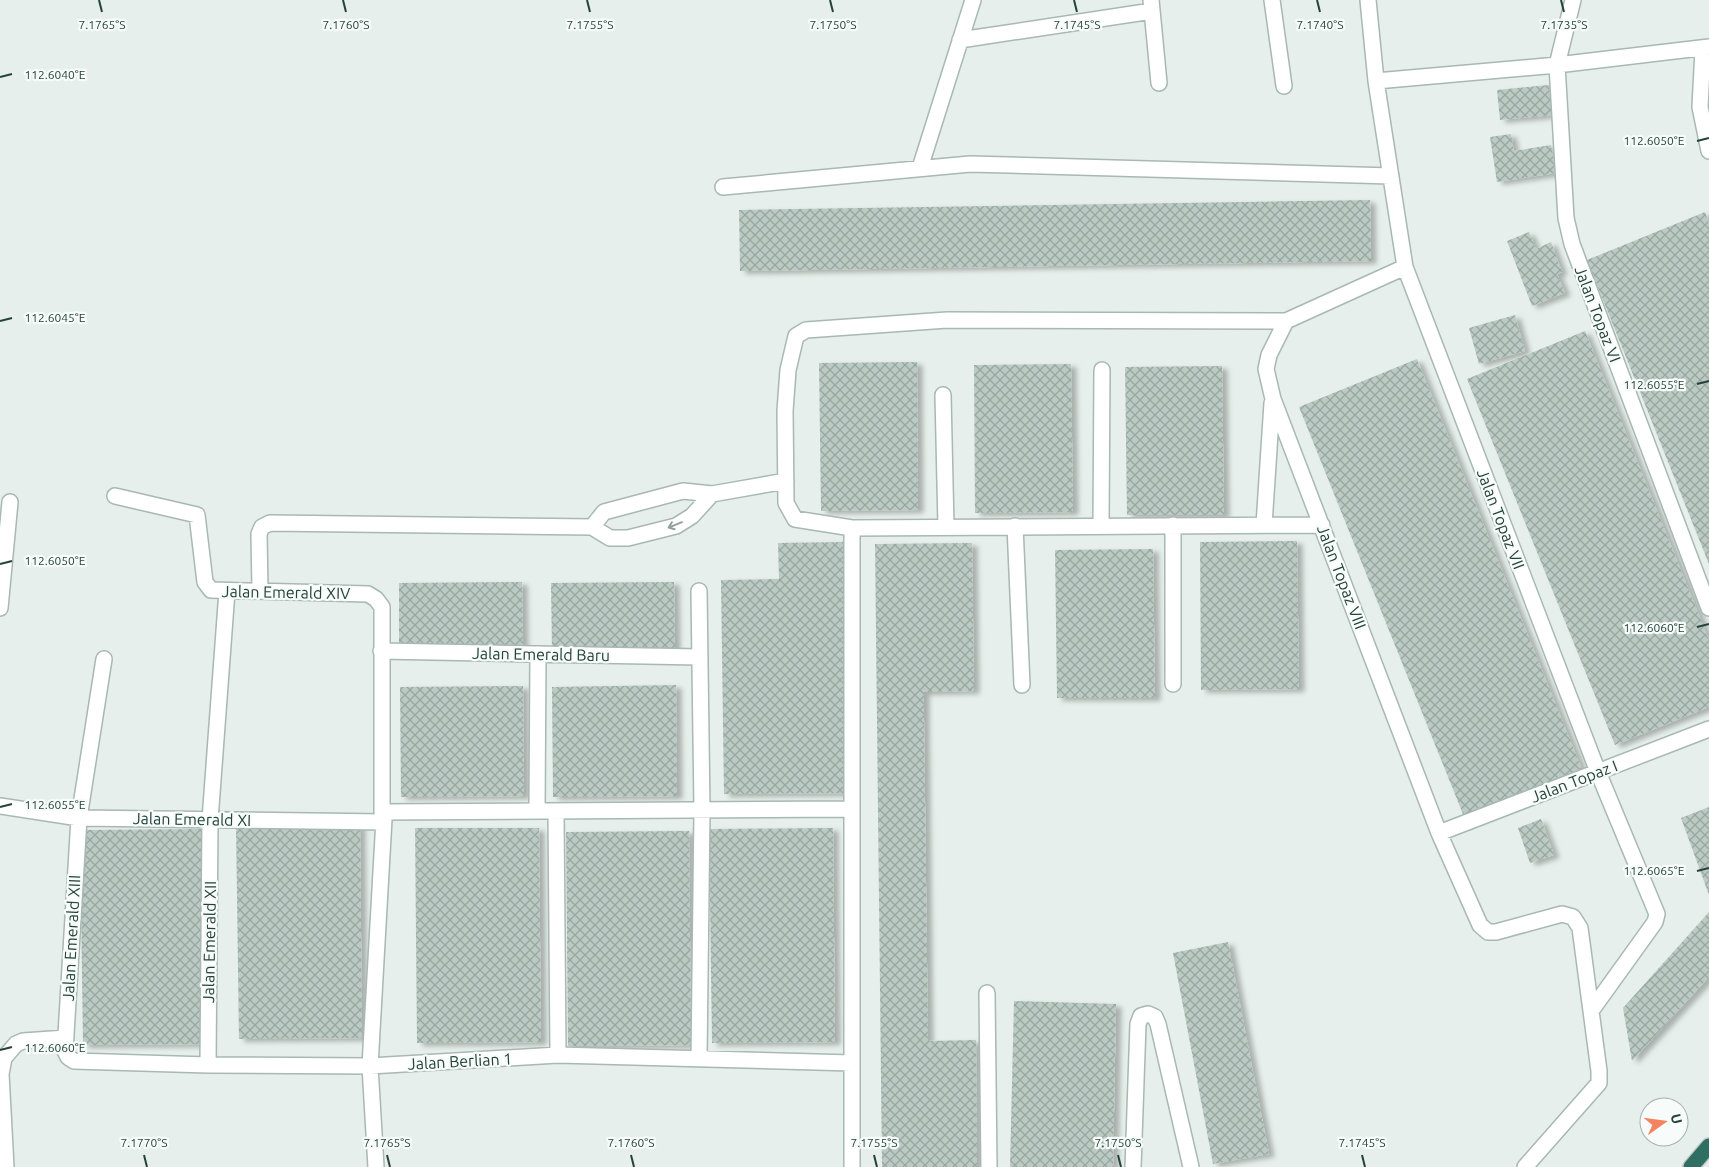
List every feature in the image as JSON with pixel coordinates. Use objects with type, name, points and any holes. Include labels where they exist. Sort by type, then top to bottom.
[{"type":"highway","points":[[1691,1167],[1709,1146]]},
{"type":"street","points":[[920,168],[973,0]]},
{"type":"street","points":[[1272,0],[1284,86]]},
{"type":"street","name":"Jalan Topaz VII","points":[[1368,0],[1376,81],[1405,267],[1598,772],[1657,914],[1655,922],[1591,1011]]},
{"type":"street","name":"Jalan Topaz VI","points":[[1573,0],[1557,65],[1566,218],[1572,244],[1709,608]]},
{"type":"street","points":[[960,40],[1151,6],[1159,83]]},
{"type":"street","points":[[1376,81],[1557,65],[1706,48],[1700,107],[1709,151]]},
{"type":"street","points":[[723,187],[970,164],[1391,176]]},
{"type":"street","points":[[1322,525],[852,528],[795,519],[786,503],[785,411],[788,370],[796,336],[806,330],[947,320],[1286,321],[1405,267]]},
{"type":"street","name":"Jalan Topaz VIII","points":[[1286,321],[1269,354],[1266,369],[1273,399],[1439,833],[1480,925],[1488,932],[1562,914],[1572,917],[1580,928],[1591,1011]]},
{"type":"street","points":[[1101,526],[1102,370]]},
{"type":"street","points":[[943,395],[946,527]]},
{"type":"street","points":[[1264,525],[1273,399]]},
{"type":"street","points":[[592,527],[604,512],[683,491],[712,494],[786,481]]},
{"type":"street","points":[[260,591],[259,534],[262,527],[270,523],[592,527],[610,538],[628,538],[676,526],[692,516],[712,494]]},
{"type":"street","name":"Jalan Emerald XIV","points":[[115,496],[197,515],[206,582],[212,590],[368,594],[376,599],[382,607],[383,817],[370,1066],[376,1167]]},
{"type":"street","points":[[0,608],[10,502]]},
{"type":"street","points":[[1015,526],[1022,685]]},
{"type":"street","points":[[1173,526],[1173,684]]},
{"type":"street","points":[[852,528],[852,1167]]},
{"type":"street","points":[[698,1059],[702,810],[699,590]]},
{"type":"street","name":"Jalan Emerald XII","points":[[208,1065],[210,820],[227,591]]},
{"type":"street","name":"Jalan Emerald Baru","points":[[382,651],[700,656]]},
{"type":"street","points":[[538,654],[538,811]]},
{"type":"street","name":"Jalan Emerald XIII","points":[[68,1057],[65,1051],[79,818],[104,659]]},
{"type":"street","name":"Jalan Topaz I","points":[[1439,833],[1709,729]]},
{"type":"street","name":"Jalan Emerald XI","points":[[0,806],[79,818],[210,820],[383,817],[538,811],[852,809]]},
{"type":"street","points":[[556,811],[558,1055]]},
{"type":"street","points":[[986,993],[989,1167]]},
{"type":"street","points":[[1525,1167],[1599,1083],[1591,1011]]},
{"type":"street","points":[[1133,1167],[1138,1024],[1141,1016],[1148,1014],[1155,1016],[1158,1024],[1190,1167]]},
{"type":"street","points":[[6,1167],[1,1092],[2,1058],[16,1044],[23,1041],[66,1038]]},
{"type":"street","name":"Jalan Berlian 1","points":[[68,1057],[74,1061],[208,1065],[370,1066],[558,1055],[852,1063]]},
{"type":"building","points":[[1549,85],[1552,115],[1500,120],[1497,90]]},
{"type":"building","points":[[1511,134],[1514,151],[1551,145],[1556,173],[1497,182],[1490,137]]},
{"type":"building","points":[[1370,200],[1371,261],[740,271],[739,210]]},
{"type":"building","points":[[1705,212],[1709,223],[1709,564],[1587,260]]},
{"type":"building","points":[[1529,232],[1536,249],[1551,242],[1562,272],[1557,274],[1565,293],[1532,306],[1507,241]]},
{"type":"building","points":[[1515,315],[1525,351],[1479,364],[1469,328]]},
{"type":"building","points":[[1585,331],[1709,640],[1709,707],[1615,745],[1467,379]]},
{"type":"building","points":[[1417,359],[1583,772],[1465,819],[1299,407]]},
{"type":"building","points":[[917,362],[918,510],[821,511],[819,363]]},
{"type":"building","points":[[1071,364],[1073,512],[975,513],[974,365]]},
{"type":"building","points":[[1222,366],[1224,515],[1127,515],[1125,367]]},
{"type":"building","points":[[1297,541],[1299,689],[1201,690],[1200,542]]},
{"type":"building","points":[[844,542],[847,793],[724,794],[721,580],[779,579],[778,543]]},
{"type":"building","points":[[972,543],[974,691],[924,692],[924,720],[928,1041],[976,1040],[977,1167],[882,1167],[875,544]]},
{"type":"building","points":[[1153,549],[1155,698],[1057,698],[1055,550]]},
{"type":"building","points":[[522,582],[523,649],[399,650],[399,583]]},
{"type":"building","points":[[674,582],[675,649],[552,650],[551,583]]},
{"type":"building","points":[[676,685],[677,796],[553,797],[552,687]]},
{"type":"building","points":[[523,686],[524,796],[401,797],[400,687]]},
{"type":"building","points":[[1709,807],[1709,895],[1681,818]]},
{"type":"building","points":[[1541,819],[1554,855],[1530,863],[1518,828]]},
{"type":"building","points":[[360,824],[362,1038],[239,1039],[236,825]]},
{"type":"building","points":[[415,828],[539,828],[541,1042],[417,1043]]},
{"type":"building","points":[[833,828],[835,1042],[712,1043],[709,829]]},
{"type":"building","points":[[204,829],[206,1044],[83,1045],[80,830]]},
{"type":"building","points":[[689,831],[691,1045],[568,1046],[566,832]]},
{"type":"building","points":[[1709,912],[1709,977],[1632,1061],[1623,1008]]},
{"type":"building","points":[[1228,942],[1269,1154],[1213,1164],[1173,953]]},
{"type":"building","points":[[1014,1001],[1116,1004],[1113,1167],[1010,1167]]}]
